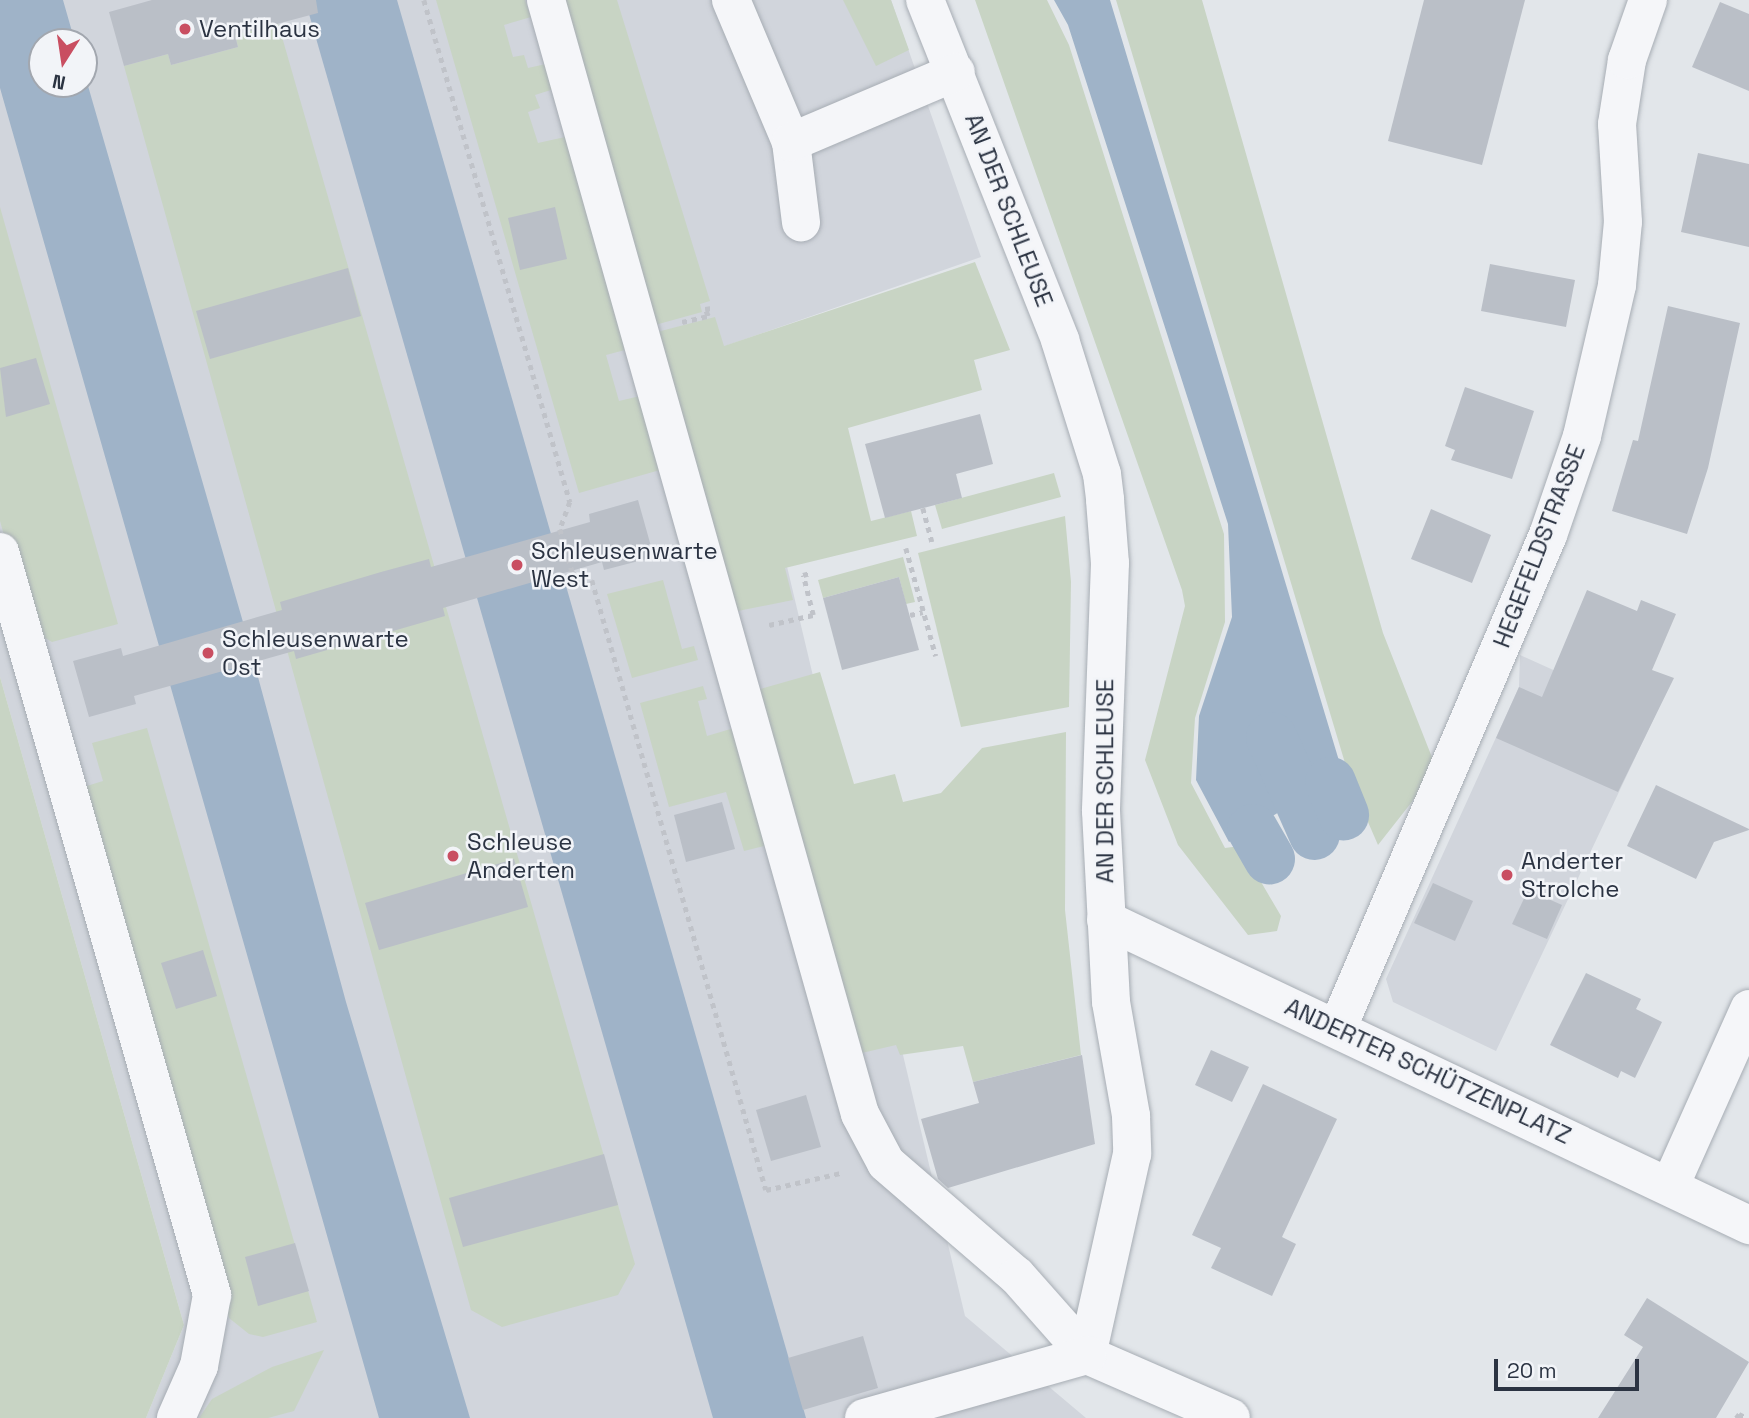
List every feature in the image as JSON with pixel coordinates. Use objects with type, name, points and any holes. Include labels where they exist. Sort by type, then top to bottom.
[{"type":"street","points":[[546,0],[860,1114],[886,1163],[1017,1276],[1087,1355],[1231,1418]]},
{"type":"street","points":[[731,0],[791,142],[801,222]]},
{"type":"street","name":"AN DER SCHLEUSE","points":[[925,0],[956,72],[1060,340],[1102,474],[1110,563],[1102,741],[1106,920],[1111,1002],[1131,1116],[1132,1154],[1087,1355]]},
{"type":"street","name":"HEGEFELDSTRASSE","points":[[1338,1027],[1548,535],[1582,436],[1617,285],[1623,222],[1617,124],[1627,60],[1648,0]]},
{"type":"street","points":[[791,142],[956,72]]},
{"type":"street","points":[[0,552],[212,1295],[199,1366],[176,1418]]},
{"type":"street","name":"ANDERTER SCHÜTZENPLATZ","points":[[1106,920],[1338,1027],[1749,1225]]},
{"type":"street","points":[[1670,1186],[1749,1009]]},
{"type":"street","points":[[864,1418],[1087,1355]]},
{"type":"path","points":[[424,0],[570,502],[560,529],[573,573],[592,580],[766,1190],[886,1163]]},
{"type":"path","points":[[678,323],[708,316],[705,309],[712,308]]},
{"type":"path","points":[[923,508],[932,542]]},
{"type":"path","points":[[906,548],[936,656]]},
{"type":"path","points":[[810,573],[803,575],[813,615]]},
{"type":"path","points":[[909,615],[923,612]]},
{"type":"path","points":[[1736,1418],[1739,1414],[1747,1418]]},
{"type":"shaded area","name":"Schleuse Anderten","points":[[0,0],[891,0],[981,257],[725,346],[780,537],[965,1316],[1086,1418],[146,1418],[184,1325],[0,677]]},
{"type":"shaded area","name":"Anderter Strolche","points":[[1520,655],[1655,716],[1496,1051],[1393,1002],[1386,979],[1519,687]]},
{"type":"green space","points":[[436,0],[525,0],[531,17],[504,25],[513,57],[524,55],[528,68],[546,64],[554,89],[535,95],[540,108],[528,112],[538,143],[565,137],[625,350],[606,355],[619,401],[640,396],[660,470],[579,493]]},
{"type":"green space","points":[[560,0],[617,0],[710,301],[700,304],[702,312],[655,325]]},
{"type":"green space","points":[[843,0],[891,0],[909,50],[876,66]]},
{"type":"green space","points":[[975,0],[1047,0],[1069,45],[1224,534],[1225,622],[1195,718],[1191,783],[1225,848],[1240,846],[1281,916],[1277,931],[1248,935],[1178,845],[1145,760],[1185,606],[1182,590]]},
{"type":"green space","points":[[1116,0],[1202,0],[1383,633],[1437,770],[1378,845],[1351,783]]},
{"type":"green space","points":[[278,23],[635,1264],[618,1295],[502,1327],[471,1310],[124,66],[168,54],[171,65],[238,47],[235,35]]},
{"type":"green space","points":[[0,207],[118,624],[52,642],[31,630],[0,521]]},
{"type":"green space","points":[[975,262],[1010,350],[974,360],[982,390],[848,428],[871,521],[911,511],[917,536],[785,568],[793,600],[728,613],[657,332],[715,317],[724,346]]},
{"type":"green space","points":[[1054,473],[1061,497],[942,529],[935,505]]},
{"type":"green space","points":[[1065,516],[1071,582],[1069,707],[961,727],[918,553]]},
{"type":"green space","points":[[903,557],[915,602],[906,604],[899,577],[823,598],[818,580]]},
{"type":"green space","points":[[663,580],[682,649],[694,646],[698,660],[632,678],[607,594]]},
{"type":"green space","points":[[820,672],[854,784],[895,774],[903,802],[941,793],[982,748],[1066,732],[1065,910],[1081,1055],[973,1082],[963,1046],[900,1055],[896,1045],[849,1056],[750,692]]},
{"type":"green space","points":[[0,677],[184,1325],[146,1418],[0,1418]]},
{"type":"green space","points":[[703,686],[707,699],[698,701],[707,736],[734,728],[768,845],[744,851],[726,792],[669,807],[640,703]]},
{"type":"green space","points":[[147,728],[317,1322],[263,1337],[249,1334],[229,1318],[77,789],[103,781],[92,743]]},
{"type":"green space","points":[[324,1350],[294,1411],[268,1418],[199,1418],[212,1399],[272,1367]]},
{"type":"water","points":[[0,0],[63,0],[71,28],[28,28],[28,98],[92,98],[245,629],[346,1002],[470,1418],[379,1418],[0,88]]},
{"type":"water","points":[[305,0],[397,0],[806,1418],[713,1418]]},
{"type":"water","points":[[1054,0],[1110,0],[1343,774],[1229,842],[1196,780],[1199,716],[1232,617],[1228,524],[1068,25]]},
{"type":"building","name":"Ventilhaus","points":[[152,0],[316,0],[318,13],[235,35],[238,47],[171,65],[168,54],[124,66],[109,12]]},
{"type":"building","points":[[1424,0],[1525,0],[1482,165],[1388,141]]},
{"type":"building","points":[[1720,2],[1749,14],[1749,91],[1692,67]]},
{"type":"building","points":[[1698,153],[1749,164],[1749,247],[1681,232]]},
{"type":"building","points":[[555,207],[567,259],[520,270],[508,218]]},
{"type":"building","points":[[1490,264],[1575,280],[1566,327],[1481,311]]},
{"type":"building","points":[[348,268],[361,316],[210,359],[196,311]]},
{"type":"building","points":[[1668,306],[1740,323],[1708,468],[1687,534],[1612,511],[1633,440],[1638,441]]},
{"type":"building","points":[[36,358],[50,404],[6,417],[0,368]]},
{"type":"building","points":[[1465,387],[1534,411],[1512,479],[1451,460],[1455,450],[1445,446]]},
{"type":"building","points":[[980,414],[993,464],[956,474],[962,498],[885,518],[865,444]]},
{"type":"building","points":[[638,500],[654,557],[604,570],[602,562],[443,608],[445,616],[296,659],[294,651],[134,696],[136,704],[89,717],[73,661],[121,648],[123,656],[282,610],[280,602],[381,572],[429,559],[431,567],[590,522],[589,514]]},
{"type":"building","points":[[1431,509],[1491,535],[1472,583],[1411,559]]},
{"type":"building","points":[[899,577],[919,650],[842,670],[823,598]]},
{"type":"building","points":[[1587,590],[1637,611],[1641,600],[1676,614],[1652,670],[1674,678],[1618,792],[1496,738],[1519,687],[1542,697]]},
{"type":"building","points":[[1656,785],[1749,830],[1714,842],[1696,879],[1627,846]]},
{"type":"building","points":[[722,802],[735,849],[686,862],[674,815]]},
{"type":"building","points":[[514,859],[528,907],[379,950],[365,903]]},
{"type":"building","points":[[1433,883],[1473,901],[1455,941],[1414,923]]},
{"type":"building","points":[[1528,890],[1562,905],[1547,939],[1512,924]]},
{"type":"building","points":[[203,950],[217,996],[176,1009],[161,963]]},
{"type":"building","points":[[1586,973],[1641,999],[1636,1009],[1662,1022],[1635,1078],[1621,1071],[1618,1078],[1550,1045]]},
{"type":"building","points":[[1211,1050],[1249,1067],[1232,1102],[1195,1085]]},
{"type":"building","points":[[1082,1055],[1095,1144],[948,1188],[938,1179],[921,1119],[979,1103],[973,1082]]},
{"type":"building","points":[[1263,1084],[1337,1119],[1282,1237],[1296,1244],[1272,1296],[1211,1268],[1221,1248],[1192,1235]]},
{"type":"building","points":[[806,1095],[821,1147],[771,1161],[756,1110]]},
{"type":"building","points":[[604,1154],[618,1205],[463,1247],[449,1198]]},
{"type":"building","points":[[295,1243],[309,1291],[258,1306],[245,1257]]},
{"type":"building","points":[[1647,1298],[1749,1362],[1716,1418],[1598,1418],[1643,1347],[1624,1335]]},
{"type":"building","points":[[863,1336],[878,1388],[803,1410],[788,1358]]},
{"type":"waterway","points":[[1271,737],[1314,834]]},
{"type":"waterway","points":[[1330,782],[1343,814]]},
{"type":"waterway","points":[[1252,829],[1269,858]]},
{"type":"place","name":"Ventilhaus","points":[[185,29]]},
{"type":"place","name":"Schleusenwarte West","points":[[517,565]]},
{"type":"place","name":"Schleusenwarte Ost","points":[[208,653]]},
{"type":"place","name":"Schleuse Anderten","points":[[453,856]]},
{"type":"place","name":"Anderter Strolche","points":[[1507,875]]}]
